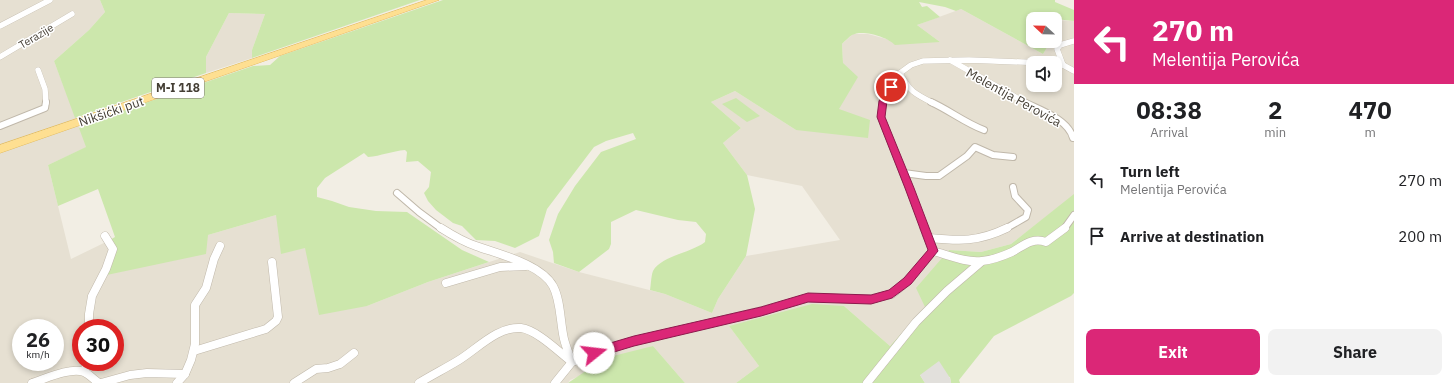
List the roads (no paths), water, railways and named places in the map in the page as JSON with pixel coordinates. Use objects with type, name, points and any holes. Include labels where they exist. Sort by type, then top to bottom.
[{"type":"main road","name":"Nikšićki put","points":[[0,150],[435,0]]},
{"type":"street","name":"Terazije","points":[[0,26],[50,0]]},
{"type":"street","name":"Terazije","points":[[0,58],[72,14]]},
{"type":"street","points":[[1074,41],[1060,45],[1057,49],[1063,65],[1074,71]]},
{"type":"street","name":"Melentija Perovića","points":[[950,60],[1061,122],[1071,131],[1073,138]]},
{"type":"street","name":"Melentija Perovića","points":[[933,251],[881,117],[883,101],[900,73],[911,65],[923,61],[950,60],[1026,62]]},
{"type":"street","points":[[0,126],[45,108],[47,102],[44,85],[38,70]]},
{"type":"street","points":[[900,73],[914,94],[946,108],[973,126],[984,130]]},
{"type":"street","points":[[904,173],[940,176],[952,166],[965,160],[972,153],[975,147],[986,154],[1013,157]]},
{"type":"street","points":[[929,238],[958,241],[979,238],[1020,221],[1026,217],[1028,210],[1015,196],[1012,187]]},
{"type":"street","points":[[397,193],[419,212],[450,234],[475,246],[506,255],[545,275],[553,286],[558,302],[564,339],[572,362]]},
{"type":"street","points":[[867,383],[916,322],[947,291],[981,262],[1017,250],[1024,244],[1035,239],[1046,242],[1059,235],[1069,224],[1074,215]]},
{"type":"street","points":[[89,319],[92,296],[106,268],[113,249],[106,236]]},
{"type":"street","points":[[177,383],[186,374],[194,351],[196,324],[195,305],[206,288],[214,258],[220,246]]},
{"type":"street","points":[[555,383],[572,362],[594,353],[634,341],[754,313],[808,298],[871,299],[892,294],[908,281],[933,251],[981,262]]},
{"type":"street","points":[[194,351],[266,329],[276,321],[278,317],[272,262]]},
{"type":"street","points":[[446,283],[500,266],[526,266]]},
{"type":"street","points":[[419,383],[463,358],[491,338],[508,330],[522,328],[536,334],[572,362]]},
{"type":"street","points":[[294,383],[316,369],[328,368],[340,364],[354,353]]},
{"type":"street","points":[[32,383],[74,370],[85,372],[92,380],[100,383],[130,375],[147,373],[186,374]]}]
